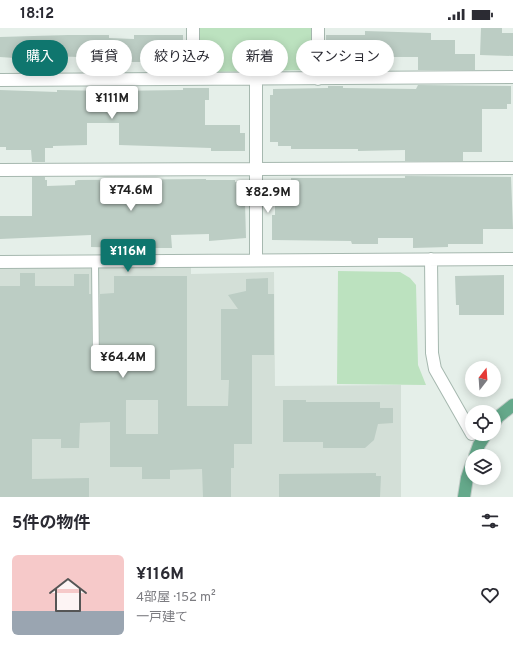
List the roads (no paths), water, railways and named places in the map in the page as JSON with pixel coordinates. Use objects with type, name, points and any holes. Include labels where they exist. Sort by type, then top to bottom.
[{"type":"main road","points":[[501,415],[513,405]]},
{"type":"main road","points":[[464,497],[466,485]]},
{"type":"street","points":[[193,28],[193,79]]},
{"type":"street","points":[[318,28],[318,79]]},
{"type":"street","points":[[0,80],[513,77]]},
{"type":"street","points":[[256,79],[256,260]]},
{"type":"street","points":[[0,170],[513,168]]},
{"type":"street","points":[[431,259],[432,353],[435,369],[465,422]]},
{"type":"street","points":[[0,262],[513,259]]},
{"type":"lane","points":[[95,261],[96,366]]}]
